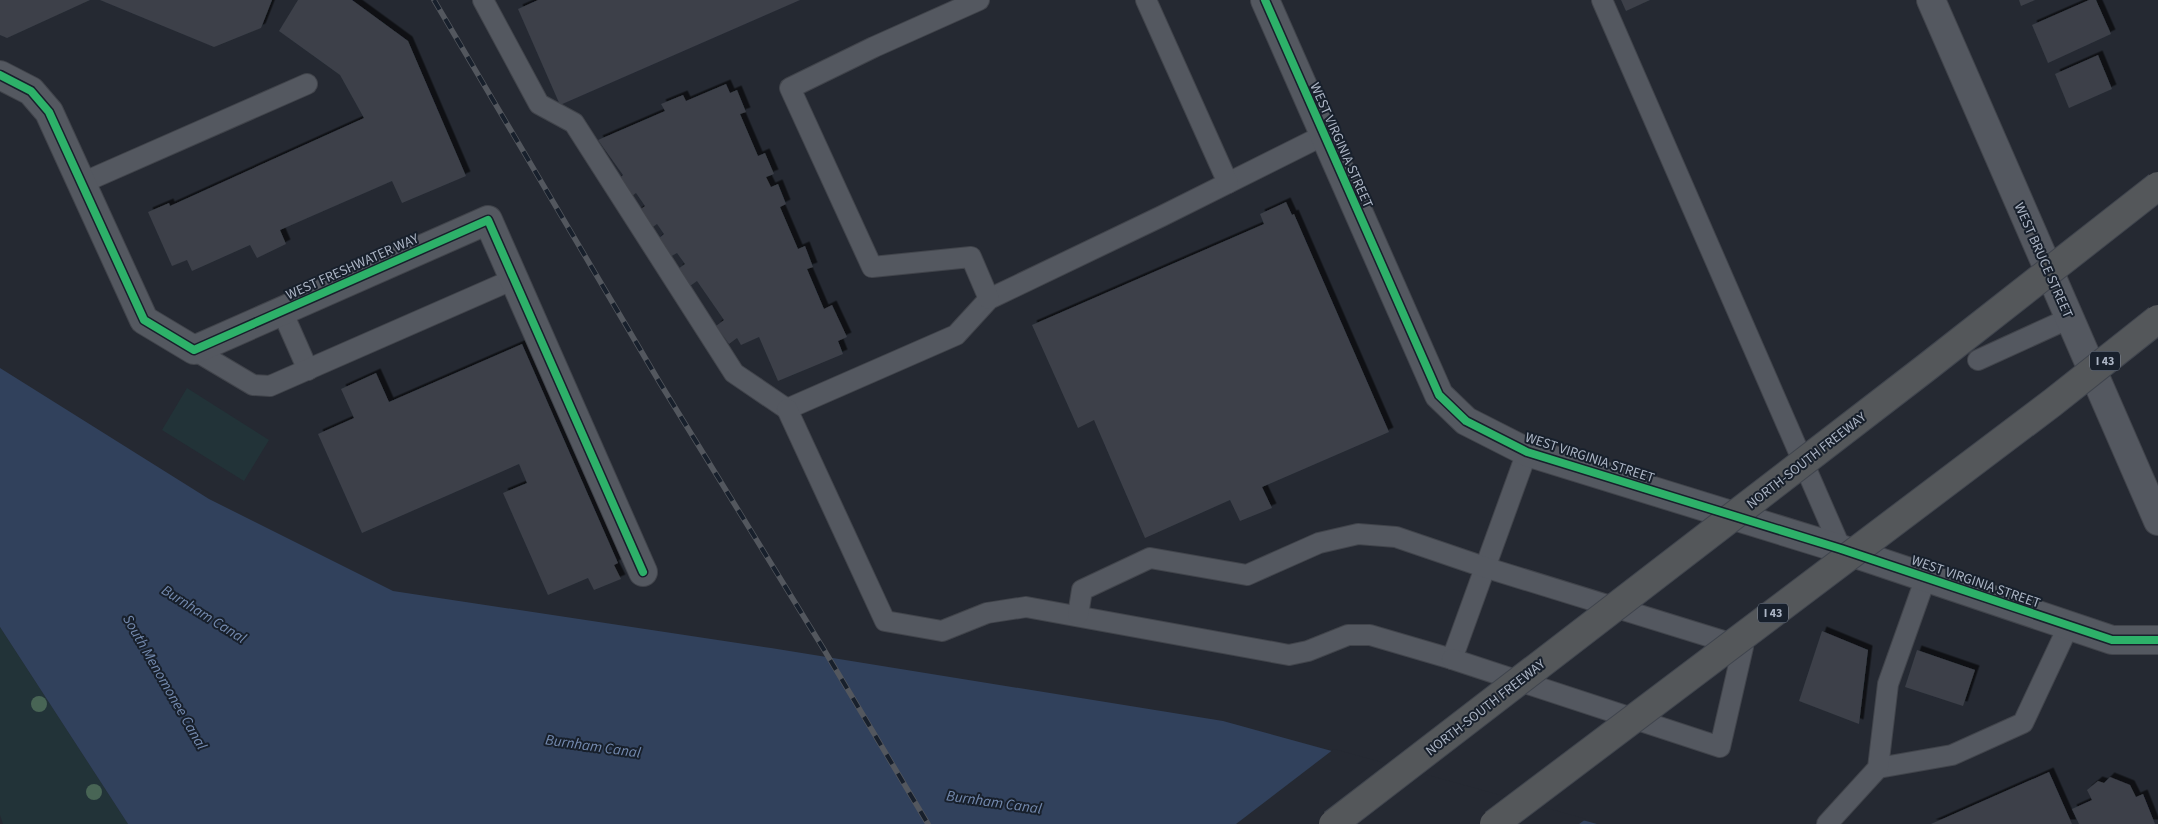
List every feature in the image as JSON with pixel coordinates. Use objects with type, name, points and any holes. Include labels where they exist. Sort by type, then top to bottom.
[{"type":"highway","name":"NORTH-SOUTH FREEWAY","points":[[1333,824],[1911,379],[2158,186]]},
{"type":"highway","name":"I 43","points":[[1494,824],[2052,403],[2158,319]]},
{"type":"highway","points":[[2052,403],[2158,333]]},
{"type":"street","name":"WEST VIRGINIA STREET","points":[[1265,0],[1439,395],[1466,421],[1526,452],[1841,548],[2112,640],[2158,640]]},
{"type":"street","name":"WEST BRUCE STREET","points":[[1931,0],[2158,521]]},
{"type":"street","points":[[0,75],[31,91],[49,112],[144,320],[194,350]]},
{"type":"street","name":"WEST FRESHWATER WAY","points":[[194,350],[488,220],[643,572]]},
{"type":"lane","points":[[483,0],[539,104],[574,123],[734,373],[787,409],[885,620],[942,631],[987,613],[1026,607],[1289,655],[1308,651],[1348,635],[1370,634],[1452,659],[1720,748],[1743,647],[1484,567],[1396,537],[1358,534],[1319,543],[1247,574],[1150,558],[1082,590],[1078,615]]},
{"type":"lane","points":[[979,0],[874,47],[790,88],[872,267],[971,257],[989,299]]},
{"type":"lane","points":[[1146,0],[1228,182]]},
{"type":"lane","points":[[1602,0],[1841,548]]},
{"type":"lane","points":[[82,183],[307,84]]},
{"type":"lane","points":[[787,409],[956,335],[989,299],[1324,135]]},
{"type":"lane","points":[[194,350],[253,385],[270,386],[514,279]]},
{"type":"lane","points":[[282,311],[308,370]]},
{"type":"lane","points":[[1978,360],[2070,318]]},
{"type":"lane","points":[[1452,659],[1526,452]]},
{"type":"lane","points":[[1827,824],[1878,768],[1888,684],[1926,577]]},
{"type":"lane","points":[[1878,768],[1952,754],[2023,723],[2069,625]]},
{"type":"shaded area","points":[[187,388],[269,440],[244,481],[162,430]]},
{"type":"shaded area","points":[[0,627],[128,824],[3,824],[0,815]]},
{"type":"water","points":[[0,368],[209,499],[393,591],[771,648],[1223,721],[1597,824],[128,824],[0,627]]},
{"type":"pier","points":[[1334,749],[1586,819],[1579,824],[1236,824]]},
{"type":"building","points":[[0,0],[90,0],[7,38],[0,35]]},
{"type":"building","points":[[100,0],[272,0],[261,28],[214,47]]},
{"type":"building","points":[[298,0],[352,0],[408,41],[466,176],[402,203],[392,181],[280,230],[286,244],[257,258],[250,245],[192,271],[187,260],[172,266],[148,212],[169,203],[170,206],[364,118],[340,75],[279,31]]},
{"type":"building","points":[[538,0],[800,0],[560,105],[518,9]]},
{"type":"building","points":[[1621,0],[1650,0],[1626,11]]},
{"type":"building","points":[[2019,0],[2035,0],[2021,6]]},
{"type":"building","points":[[2089,0],[2096,0],[2111,34],[2048,63],[2032,25]]},
{"type":"building","points":[[2098,55],[2112,89],[2069,108],[2055,74]]},
{"type":"building","points":[[726,84],[730,93],[737,90],[746,112],[740,114],[758,156],[765,153],[774,174],[766,177],[771,187],[778,184],[786,204],[780,207],[798,249],[805,246],[813,267],[807,269],[824,309],[832,305],[847,337],[838,341],[843,354],[778,381],[759,337],[741,345],[737,338],[729,344],[716,326],[724,320],[697,281],[690,286],[678,269],[685,264],[677,253],[670,257],[657,240],[664,234],[657,224],[650,229],[637,212],[645,206],[636,193],[628,199],[615,182],[623,175],[598,140],[665,111],[661,104],[683,95],[686,101]]},
{"type":"building","points":[[1286,202],[1292,215],[1294,214],[1389,432],[1262,487],[1272,508],[1240,521],[1230,500],[1145,538],[1094,420],[1078,428],[1032,325],[1264,224],[1260,214]]},
{"type":"building","points":[[522,344],[618,563],[614,565],[621,579],[594,590],[588,578],[548,595],[503,493],[527,483],[519,464],[362,533],[318,434],[354,418],[341,389],[376,373],[389,402]]},
{"type":"building","points":[[1822,631],[1868,650],[1859,724],[1799,701]]},
{"type":"building","points":[[1917,650],[1975,670],[1963,706],[1905,687]]},
{"type":"building","points":[[2049,772],[2072,824],[1931,824]]},
{"type":"building","points":[[2110,777],[2130,785],[2136,797],[2143,794],[2155,824],[2079,824],[2072,809],[2092,800],[2087,790],[2098,781],[2104,783]]},
{"type":"railway","points":[[434,0],[660,383],[823,648],[928,824]]},
{"type":"cycle path","points":[[1265,0],[1439,395],[1466,421],[1527,452],[1841,549],[2112,640],[2158,640]]},
{"type":"cycle path","points":[[0,75],[31,91],[49,112],[144,320],[194,350],[488,220],[643,572]]},
{"type":"water label","name":"Burnham Canal","points":[[204,614]]},
{"type":"water label","name":"South Menomonee Canal","points":[[165,682]]},
{"type":"water label","name":"Burnham Canal","points":[[593,746]]},
{"type":"water label","name":"Burnham Canal","points":[[994,802]]}]
